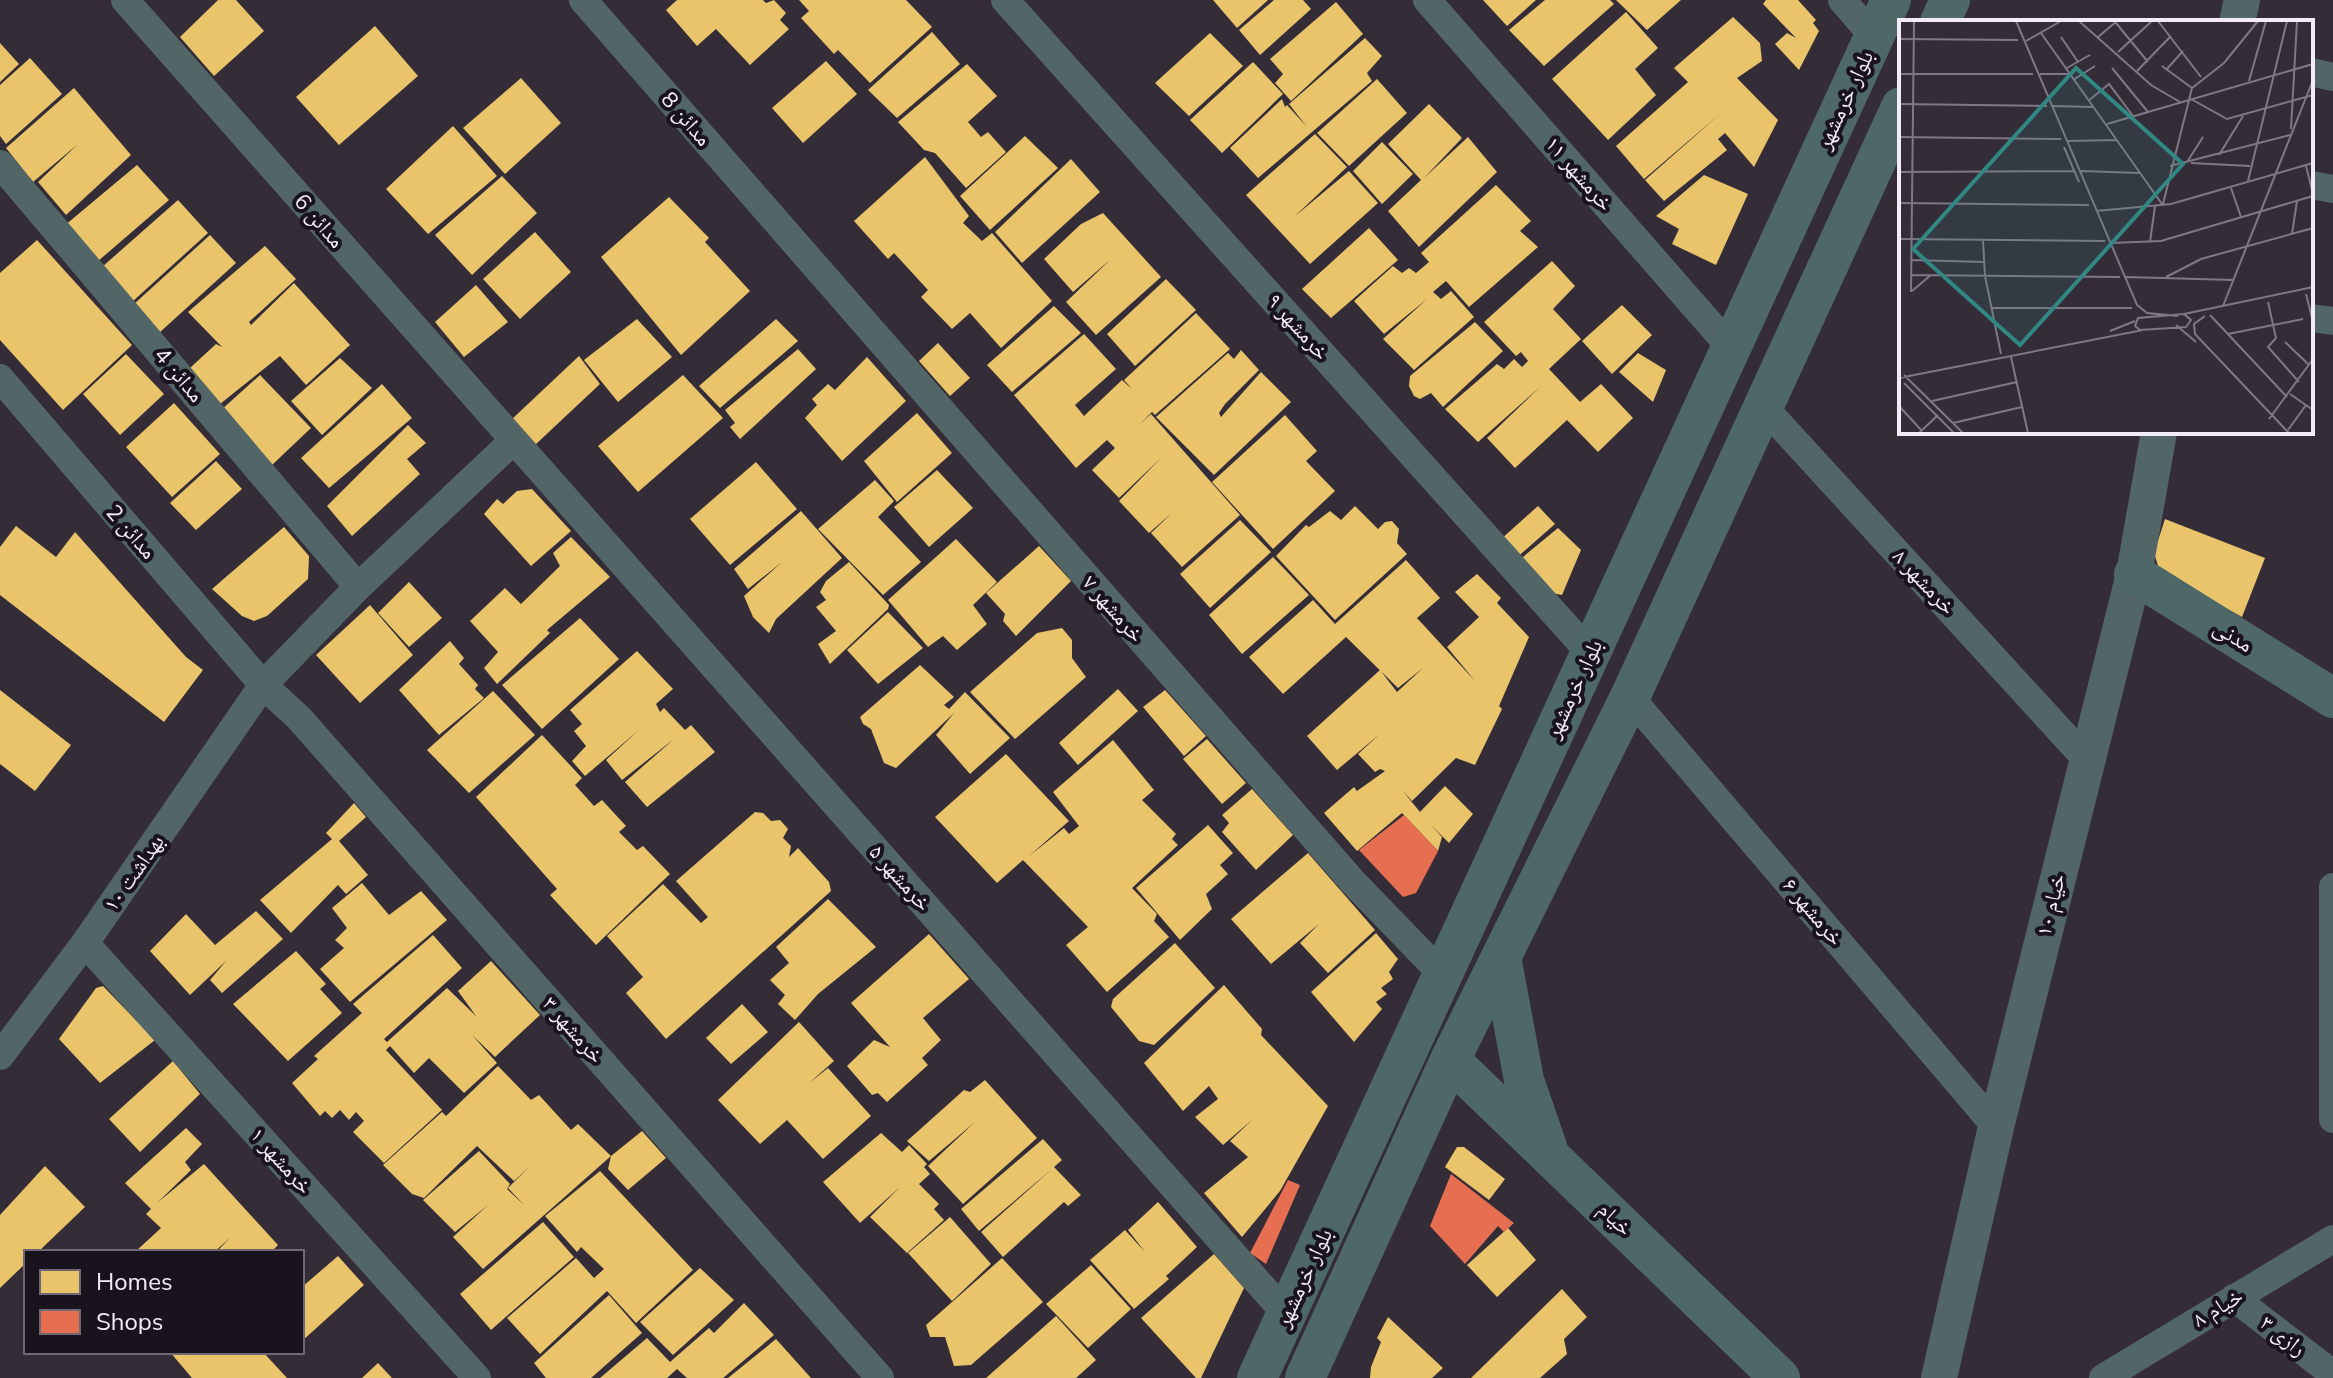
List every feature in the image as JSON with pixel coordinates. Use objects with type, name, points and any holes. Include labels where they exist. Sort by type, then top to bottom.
[{"type":"main road","name":"بلوار خرمشهر","points":[[1257,1378],[1891,0]]},
{"type":"main road","points":[[1941,20],[1950,0]]},
{"type":"main road","name":"بلوار خرمشهر","points":[[1314,1373],[1450,1060],[1630,697],[1761,404],[1899,111]]},
{"type":"main road","points":[[1791,218],[1834,252]]},
{"type":"main road","name":"مدنی","points":[[2134,574],[2333,698]]},
{"type":"main road","points":[[1501,957],[1524,1080],[1551,1158]]},
{"type":"main road","name":"خیام","points":[[1450,1060],[1780,1378]]},
{"type":"street","name":"مدائن 6","points":[[125,0],[513,441]]},
{"type":"street","name":"مدائن 8","points":[[583,0],[788,239]]},
{"type":"street","name":"خرمشهر ۹","points":[[1005,0],[1590,653]]},
{"type":"street","name":"خرمشهر ۱۱","points":[[1427,0],[1731,348]]},
{"type":"street","points":[[1842,0],[1874,37]]},
{"type":"street","points":[[2237,20],[2242,0]]},
{"type":"street","points":[[2313,72],[2333,77]]},
{"type":"street","name":"مدائن 4","points":[[0,164],[358,587]]},
{"type":"street","points":[[2313,185],[2333,189]]},
{"type":"street","name":"خرمشهر ۷","points":[[788,239],[1353,882],[1443,975]]},
{"type":"street","points":[[2313,318],[2333,321]]},
{"type":"street","name":"مدائن 2","points":[[0,378],[263,685]]},
{"type":"street","name":"خرمشهر ۸","points":[[1761,404],[2087,760]]},
{"type":"street","name":"خیام ۱۰","points":[[1939,1378],[1996,1127],[2134,574],[2159,434]]},
{"type":"street","name":"بهداشت ۱۰","points":[[0,1056],[85,943],[263,685],[358,587],[513,441]]},
{"type":"street","name":"خرمشهر ۵","points":[[513,441],[1287,1315]]},
{"type":"street","name":"خرمشهر ۳","points":[[263,685],[299,718],[880,1378]]},
{"type":"street","name":"خرمشهر ۶","points":[[1630,697],[1996,1127]]},
{"type":"street","points":[[2333,887],[2333,1119]]},
{"type":"street","name":"خرمشهر ۱","points":[[85,943],[477,1378]]},
{"type":"street","name":"خیام ۸","points":[[2103,1378],[2333,1239]]},
{"type":"street","name":"رازی ۳","points":[[2234,1298],[2333,1374]]},
{"type":"building: Homes","points":[[218,0],[236,0],[264,31],[214,76],[180,37]]},
{"type":"building: Homes","points":[[677,0],[763,0],[766,3],[774,0],[786,13],[780,20],[789,29],[750,65],[716,29],[697,46],[666,10]]},
{"type":"building: Homes","points":[[799,0],[906,0],[932,27],[870,83],[838,50],[834,54],[801,18],[809,11]]},
{"type":"building: Homes","points":[[1213,0],[1268,0],[1237,28]]},
{"type":"building: Homes","points":[[1274,0],[1303,0],[1311,9],[1260,55],[1239,30]]},
{"type":"building: Homes","points":[[1483,0],[1536,0],[1507,26]]},
{"type":"building: Homes","points":[[1545,0],[1610,0],[1614,4],[1544,66],[1509,30]]},
{"type":"building: Homes","points":[[1616,0],[1681,0],[1647,30]]},
{"type":"building: Homes","points":[[1766,0],[1798,0],[1816,20],[1813,23],[1819,31],[1799,70],[1775,44],[1787,33],[1796,38],[1763,4]]},
{"type":"building: Homes","points":[[1336,2],[1363,34],[1291,101],[1275,83],[1283,74],[1270,59]]},
{"type":"building: Homes","points":[[1626,12],[1658,48],[1635,69],[1656,95],[1608,140],[1552,79]]},
{"type":"building: Homes","points":[[1733,17],[1760,43],[1762,61],[1737,78],[1778,120],[1754,167],[1725,133],[1718,139],[1727,150],[1664,201],[1645,180],[1720,114],[1644,179],[1616,146],[1688,82],[1674,68]]},
{"type":"building: Homes","points":[[375,26],[418,76],[339,145],[296,97]]},
{"type":"building: Homes","points":[[932,32],[960,64],[897,118],[868,90]]},
{"type":"building: Homes","points":[[1210,33],[1243,66],[1189,116],[1155,83]]},
{"type":"building: Homes","points":[[1365,38],[1382,56],[1367,73],[1372,81],[1258,178],[1230,148],[1282,99],[1285,107],[1287,105],[1307,127],[1289,104]]},
{"type":"building: Homes","points":[[0,43],[19,64],[0,82]]},
{"type":"building: Homes","points":[[30,58],[62,94],[6,144],[0,136],[0,85]]},
{"type":"building: Homes","points":[[826,61],[857,94],[803,143],[772,108]]},
{"type":"building: Homes","points":[[1253,62],[1283,94],[1222,153],[1190,120]]},
{"type":"building: Homes","points":[[967,64],[997,96],[968,122],[981,137],[988,132],[1006,152],[966,188],[935,153],[924,150],[898,122]]},
{"type":"building: Homes","points":[[521,78],[561,123],[505,174],[463,128]]},
{"type":"building: Homes","points":[[1377,79],[1407,113],[1349,166],[1317,133]]},
{"type":"building: Homes","points":[[74,88],[131,155],[66,215],[38,182],[78,144],[33,182],[6,148]]},
{"type":"building: Homes","points":[[1429,104],[1462,138],[1424,178],[1468,137],[1497,172],[1419,247],[1388,211],[1421,180],[1388,144]]},
{"type":"building: Homes","points":[[453,126],[497,176],[428,234],[386,189]]},
{"type":"building: Homes","points":[[1315,134],[1347,167],[1294,217],[1349,171],[1378,203],[1310,264],[1246,195]]},
{"type":"building: Homes","points":[[1025,136],[1058,168],[990,230],[960,196]]},
{"type":"building: Homes","points":[[1382,142],[1413,174],[1382,204],[1353,171]]},
{"type":"building: Homes","points":[[925,157],[969,216],[963,223],[982,241],[992,233],[1052,301],[1001,348],[970,313],[952,329],[921,297],[928,290],[894,253],[888,259],[854,221]]},
{"type":"building: Homes","points":[[1071,159],[1100,192],[1022,263],[995,232]]},
{"type":"building: Homes","points":[[137,165],[169,200],[97,262],[64,226]]},
{"type":"building: Homes","points":[[1704,175],[1748,194],[1716,265],[1672,244],[1679,229],[1656,216]]},
{"type":"building: Homes","points":[[502,176],[537,213],[472,275],[435,235]]},
{"type":"building: Homes","points":[[1496,185],[1531,221],[1520,231],[1538,247],[1469,307],[1446,281],[1433,292],[1441,299],[1451,291],[1474,317],[1414,370],[1383,339],[1427,299],[1384,334],[1354,301],[1393,266],[1402,273],[1409,268],[1416,273],[1429,262],[1421,253]]},
{"type":"building: Homes","points":[[669,197],[709,238],[705,242],[750,291],[681,355],[601,257]]},
{"type":"building: Homes","points":[[178,200],[208,233],[132,302],[102,267]]},
{"type":"building: Homes","points":[[1103,213],[1161,277],[1096,335],[1066,302],[1111,259],[1073,292],[1044,259],[1081,224]]},
{"type":"building: Homes","points":[[1369,228],[1398,260],[1331,318],[1302,289]]},
{"type":"building: Homes","points":[[535,232],[571,272],[520,319],[483,279]]},
{"type":"building: Homes","points":[[210,235],[236,263],[159,333],[134,304]]},
{"type":"building: Homes","points":[[37,240],[132,345],[63,410],[0,340],[0,273]]},
{"type":"building: Homes","points":[[265,246],[296,279],[249,322],[251,325],[294,283],[350,345],[306,385],[280,356],[220,404],[190,368],[216,344],[222,347],[188,312]]},
{"type":"building: Homes","points":[[1552,261],[1575,286],[1553,309],[1581,339],[1549,369],[1580,402],[1601,384],[1633,418],[1598,452],[1567,420],[1515,468],[1487,438],[1540,387],[1478,442],[1445,409],[1497,364],[1504,369],[1514,359],[1522,367],[1528,361],[1521,352],[1516,356],[1484,322]]},
{"type":"building: Homes","points":[[1166,279],[1196,310],[1135,366],[1107,334]]},
{"type":"building: Homes","points":[[476,285],[508,322],[464,357],[435,322]]},
{"type":"building: Homes","points":[[1622,305],[1652,335],[1612,374],[1582,341]]},
{"type":"building: Homes","points":[[1054,306],[1081,333],[1012,392],[987,365]]},
{"type":"building: Homes","points":[[1196,313],[1230,349],[1155,415],[1152,412],[1139,425],[1151,414],[1240,515],[1182,567],[1151,533],[1173,512],[1149,533],[1119,501],[1161,458],[1119,498],[1092,470],[1115,448],[1107,440],[1076,468],[1014,395],[1084,334],[1116,369],[1075,405],[1084,416],[1122,380],[1132,389],[1124,380]]},
{"type":"building: Homes","points":[[637,319],[672,357],[618,402],[584,360]]},
{"type":"building: Homes","points":[[776,319],[798,341],[720,408],[699,386]]},
{"type":"building: Homes","points":[[1475,322],[1503,351],[1443,407],[1431,393],[1420,399],[1414,396],[1409,386],[1410,376]]},
{"type":"building: Homes","points":[[938,343],[970,378],[950,396],[919,361]]},
{"type":"building: Homes","points":[[798,349],[816,369],[740,439],[730,427],[735,423],[725,410]]},
{"type":"building: Homes","points":[[1241,350],[1259,370],[1225,404],[1219,413],[1221,417],[1261,372],[1291,402],[1214,475],[1156,417],[1228,353],[1234,359]]},
{"type":"building: Homes","points":[[1638,353],[1666,370],[1653,402],[1619,372]]},
{"type":"building: Homes","points":[[126,354],[164,394],[120,435],[83,394]]},
{"type":"building: Homes","points":[[579,356],[600,384],[535,445],[511,420]]},
{"type":"building: Homes","points":[[867,357],[906,401],[842,461],[805,418],[817,405],[812,399],[828,384],[835,390]]},
{"type":"building: Homes","points":[[340,358],[372,388],[322,435],[291,401]]},
{"type":"building: Homes","points":[[260,375],[311,428],[272,465],[220,411]]},
{"type":"building: Homes","points":[[683,375],[723,418],[638,492],[598,446]]},
{"type":"building: Homes","points":[[382,384],[412,418],[329,488],[301,458]]},
{"type":"building: Homes","points":[[174,403],[220,454],[172,497],[126,447]]},
{"type":"building: Homes","points":[[917,413],[952,453],[897,502],[864,461]]},
{"type":"building: Homes","points":[[1285,415],[1317,451],[1306,461],[1335,491],[1273,549],[1212,482]]},
{"type":"building: Homes","points":[[408,425],[426,443],[407,459],[420,474],[352,536],[327,506]]},
{"type":"building: Homes","points":[[216,461],[242,489],[196,530],[170,503]]},
{"type":"building: Homes","points":[[756,462],[797,509],[730,565],[690,519]]},
{"type":"building: Homes","points":[[937,470],[973,508],[929,547],[894,507]]},
{"type":"building: Homes","points":[[875,480],[894,501],[878,517],[921,562],[883,595],[818,529]]},
{"type":"building: Homes","points":[[532,489],[571,531],[531,566],[484,514],[497,499],[503,504],[517,491]]},
{"type":"building: Homes","points":[[1355,506],[1378,529],[1385,522],[1392,521],[1399,529],[1397,543],[1407,554],[1335,620],[1276,556],[1306,525],[1309,527],[1330,511],[1341,520]]},
{"type":"building: Homes","points":[[1538,506],[1555,524],[1515,559],[1500,540]]},
{"type":"building: Homes","points":[[801,511],[842,558],[776,619],[769,633],[753,617],[744,596],[782,562],[748,589],[734,569]]},
{"type":"building: Homes","points":[[2165,519],[2265,558],[2242,617],[2160,572],[2154,553]]},
{"type":"building: Homes","points":[[1240,520],[1271,552],[1210,608],[1180,574]]},
{"type":"building: Homes","points":[[16,526],[56,557],[75,532],[186,657],[203,670],[164,722],[0,595],[0,547]]},
{"type":"building: Homes","points":[[284,527],[309,556],[308,579],[267,616],[254,621],[242,616],[212,589]]},
{"type":"building: Homes","points":[[1558,528],[1581,550],[1562,595],[1547,592],[1518,561]]},
{"type":"building: Homes","points":[[571,537],[610,577],[547,630],[550,633],[497,684],[484,668],[498,652],[470,621],[505,588],[521,604],[560,566],[553,553]]},
{"type":"building: Homes","points":[[956,539],[997,582],[973,605],[987,624],[957,650],[943,636],[928,647],[888,600]]},
{"type":"building: Homes","points":[[1039,546],[1071,581],[1016,636],[1003,621],[1005,614],[986,593]]},
{"type":"building: Homes","points":[[1273,557],[1309,595],[1242,654],[1209,615]]},
{"type":"building: Homes","points":[[1406,560],[1440,598],[1417,618],[1475,681],[1447,647],[1479,617],[1455,592],[1477,574],[1501,598],[1497,603],[1529,637],[1499,706],[1502,709],[1475,765],[1456,758],[1412,801],[1402,790],[1420,812],[1445,786],[1473,814],[1449,843],[1431,825],[1442,837],[1438,851],[1402,813],[1357,851],[1324,813],[1354,787],[1357,791],[1385,771],[1380,769],[1375,772],[1358,754],[1380,734],[1337,770],[1307,736],[1380,670],[1346,637],[1283,694],[1249,657],[1313,600],[1335,624]],"holes":[[[1423,668],[1397,692],[1381,671],[1398,688]]]},
{"type":"building: Homes","points":[[849,562],[889,605],[830,664],[818,644],[836,631],[816,607],[826,600],[820,592],[826,581]]},
{"type":"building: Homes","points":[[409,582],[442,618],[409,647],[378,613]]},
{"type":"building: Homes","points":[[370,605],[413,655],[360,703],[316,655]]},
{"type":"building: Homes","points":[[888,612],[923,648],[878,684],[847,650]]},
{"type":"building: Homes","points":[[580,618],[619,659],[542,729],[502,685]]},
{"type":"building: Homes","points":[[1062,628],[1072,640],[1072,658],[1086,677],[1015,739],[970,692],[1037,633]]},
{"type":"building: Homes","points":[[450,641],[464,658],[459,664],[478,685],[475,689],[484,698],[439,735],[399,690]]},
{"type":"building: Homes","points":[[637,651],[673,689],[656,704],[660,712],[664,708],[685,730],[691,725],[715,752],[647,807],[625,782],[674,739],[622,780],[606,760],[639,730],[585,776],[572,761],[586,746],[574,731],[582,724],[570,710]]},
{"type":"building: Homes","points":[[920,665],[954,697],[944,705],[949,709],[965,692],[1010,738],[970,774],[936,735],[954,713],[896,768],[884,763],[871,729],[863,724],[860,717]]},
{"type":"building: Homes","points":[[1118,689],[1138,711],[1078,765],[1059,743]]},
{"type":"building: Homes","points":[[0,690],[71,745],[35,791],[0,764]]},
{"type":"building: Homes","points":[[1165,690],[1206,736],[1184,756],[1143,707]]},
{"type":"building: Homes","points":[[493,691],[535,735],[469,793],[427,750]]},
{"type":"building: Homes","points":[[542,735],[582,778],[575,785],[594,806],[602,800],[626,826],[619,832],[637,850],[643,846],[670,874],[596,945],[550,895],[557,889],[476,797]]},
{"type":"building: Homes","points":[[1207,739],[1246,783],[1222,804],[1183,759]]},
{"type":"building: Homes","points":[[1113,740],[1154,790],[1142,800],[1176,834],[1172,839],[1178,845],[1132,888],[1157,914],[1154,921],[1169,937],[1107,992],[1066,945],[1088,927],[1023,860],[997,883],[935,817],[1006,754],[1069,821],[1028,857],[1064,828],[1069,834],[1079,826],[1053,792]]},
{"type":"building: Homes","points":[[1252,789],[1293,835],[1256,870],[1222,832],[1229,823],[1222,815]]},
{"type":"building: Homes","points":[[354,803],[366,817],[339,841],[368,875],[346,894],[338,885],[291,933],[260,900],[332,839],[326,833]]},
{"type":"building: Homes","points":[[755,812],[763,813],[771,821],[780,820],[788,829],[783,838],[791,846],[789,857],[798,848],[829,882],[831,891],[666,1039],[626,993],[643,977],[607,936],[663,884],[701,923],[708,917],[676,881]]},
{"type":"building: Homes","points":[[1208,825],[1233,853],[1220,865],[1228,874],[1206,894],[1212,909],[1180,940],[1136,888]]},
{"type":"building: Homes","points":[[1308,853],[1375,930],[1328,973],[1300,943],[1319,924],[1271,964],[1231,919]]},
{"type":"building: Homes","points":[[362,883],[389,915],[421,891],[447,920],[350,1002],[320,969],[344,948],[335,940],[347,928],[332,908]]},
{"type":"building: Homes","points":[[828,899],[876,947],[818,994],[795,1020],[778,1004],[785,995],[770,980],[789,963],[776,947]]},
{"type":"building: Homes","points":[[256,911],[283,939],[222,993],[210,980],[226,961],[190,995],[150,951],[186,914],[215,945]]},
{"type":"building: Homes","points":[[1376,933],[1398,959],[1389,972],[1393,979],[1381,988],[1387,994],[1376,1002],[1382,1009],[1354,1042],[1311,992]]},
{"type":"building: Homes","points":[[929,934],[969,979],[923,1018],[941,1040],[922,1058],[928,1065],[887,1102],[878,1093],[872,1095],[847,1066],[874,1040],[890,1047],[851,1003]]},
{"type":"building: Homes","points":[[433,935],[462,968],[384,1039],[387,1042],[447,988],[476,1016],[458,991],[491,961],[540,1015],[495,1057],[472,1035],[497,1063],[464,1093],[429,1058],[414,1073],[390,1046],[386,1050],[442,1110],[384,1163],[353,1132],[364,1121],[356,1112],[349,1120],[340,1110],[332,1118],[325,1111],[320,1116],[292,1083],[318,1059],[314,1056],[362,1013],[353,1004]]},
{"type":"building: Homes","points":[[1175,943],[1215,988],[1154,1045],[1139,1041],[1111,1007],[1113,999]]},
{"type":"building: Homes","points":[[296,951],[326,984],[320,989],[342,1013],[288,1061],[233,1004]]},
{"type":"building: Homes","points":[[1224,985],[1262,1029],[1261,1035],[1328,1106],[1280,1191],[1242,1237],[1204,1193],[1248,1157],[1230,1141],[1253,1119],[1223,1145],[1195,1117],[1218,1099],[1209,1086],[1183,1111],[1144,1063]]},
{"type":"building: Homes","points":[[103,986],[155,1040],[100,1083],[59,1039],[96,988]]},
{"type":"building: Homes","points":[[742,1004],[768,1032],[731,1064],[706,1038]]},
{"type":"building: Homes","points":[[799,1022],[834,1061],[808,1084],[828,1068],[871,1116],[823,1159],[787,1120],[760,1144],[718,1100]]},
{"type":"building: Homes","points":[[173,1061],[200,1094],[140,1152],[109,1119]]},
{"type":"building: Homes","points":[[498,1066],[531,1100],[539,1095],[571,1130],[578,1124],[611,1156],[483,1269],[453,1237],[488,1205],[455,1232],[423,1200],[479,1151],[510,1184],[507,1189],[524,1205],[508,1188],[529,1167],[514,1181],[477,1146],[424,1198],[412,1194],[383,1165],[442,1112],[446,1116]]},
{"type":"building: Homes","points":[[985,1080],[1037,1138],[963,1204],[928,1166],[975,1122],[929,1161],[907,1141],[964,1090],[970,1092]]},
{"type":"building: Homes","points":[[186,1128],[202,1144],[185,1162],[191,1170],[157,1203],[204,1164],[278,1245],[273,1250],[218,1250],[230,1238],[216,1250],[137,1250],[161,1228],[146,1214],[151,1209],[125,1183]]},
{"type":"building: Homes","points":[[642,1131],[666,1158],[628,1190],[608,1169],[611,1156]]},
{"type":"building: Homes","points":[[881,1133],[902,1152],[909,1145],[927,1164],[924,1167],[930,1174],[919,1184],[939,1204],[934,1209],[944,1220],[907,1253],[870,1217],[900,1187],[860,1223],[823,1182]]},
{"type":"building: Homes","points":[[1043,1139],[1062,1160],[1054,1167],[1081,1195],[1068,1206],[1064,1202],[1003,1257],[981,1232],[1052,1169],[979,1231],[961,1209]]},
{"type":"building: Homes","points":[[1457,1147],[1464,1147],[1505,1179],[1489,1200],[1445,1167]]},
{"type":"building: Homes","points":[[45,1166],[85,1207],[40,1250],[24,1250],[24,1265],[0,1288],[0,1215]]},
{"type":"building: Homes","points":[[600,1171],[693,1270],[636,1323],[607,1291],[540,1354],[507,1318],[576,1258],[594,1278],[604,1269],[581,1247],[577,1252],[545,1216]]},
{"type":"building: Homes","points":[[1158,1202],[1197,1247],[1166,1276],[1169,1279],[1134,1309],[1090,1260],[1125,1230],[1145,1252],[1128,1230]]},
{"type":"building: Homes","points":[[950,1217],[991,1264],[952,1301],[908,1253]]},
{"type":"building: Homes","points":[[543,1222],[574,1257],[491,1330],[460,1294]]},
{"type":"building: Homes","points":[[1508,1228],[1536,1260],[1497,1297],[1467,1265]]},
{"type":"building: Homes","points":[[1214,1254],[1244,1288],[1201,1378],[1196,1378],[1141,1318]]},
{"type":"building: Homes","points":[[338,1256],[364,1285],[304,1339],[304,1285]]},
{"type":"building: Homes","points":[[1002,1258],[1043,1302],[971,1365],[954,1366],[945,1337],[930,1337],[926,1325]]},
{"type":"building: Homes","points":[[1091,1265],[1131,1309],[1088,1348],[1046,1304]]},
{"type":"building: Homes","points":[[700,1268],[734,1300],[673,1355],[640,1322]]},
{"type":"building: Homes","points":[[1562,1289],[1587,1317],[1564,1339],[1567,1354],[1540,1378],[1471,1378]]},
{"type":"building: Homes","points":[[609,1295],[642,1333],[591,1378],[546,1378],[534,1363]]},
{"type":"building: Homes","points":[[744,1303],[774,1335],[723,1378],[687,1378],[677,1369],[667,1378],[600,1378],[647,1338],[670,1362],[709,1328],[714,1333]]},
{"type":"building: Homes","points":[[1056,1316],[1096,1360],[1076,1378],[986,1378]]},
{"type":"building: Homes","points":[[1388,1317],[1443,1368],[1432,1378],[1370,1378],[1381,1342],[1377,1338]]},
{"type":"building: Homes","points":[[776,1339],[811,1378],[728,1378]]},
{"type":"building: Homes","points":[[172,1354],[265,1354],[287,1378],[192,1378]]},
{"type":"building: Homes","points":[[378,1363],[392,1378],[362,1378]]},
{"type":"building: Shops","points":[[1404,815],[1438,851],[1416,893],[1403,897],[1359,850]]},
{"type":"building: Shops","points":[[1451,1174],[1514,1223],[1504,1232],[1498,1226],[1465,1264],[1430,1226]]},
{"type":"building: Shops","points":[[1288,1180],[1300,1185],[1266,1264],[1250,1253]]}]
